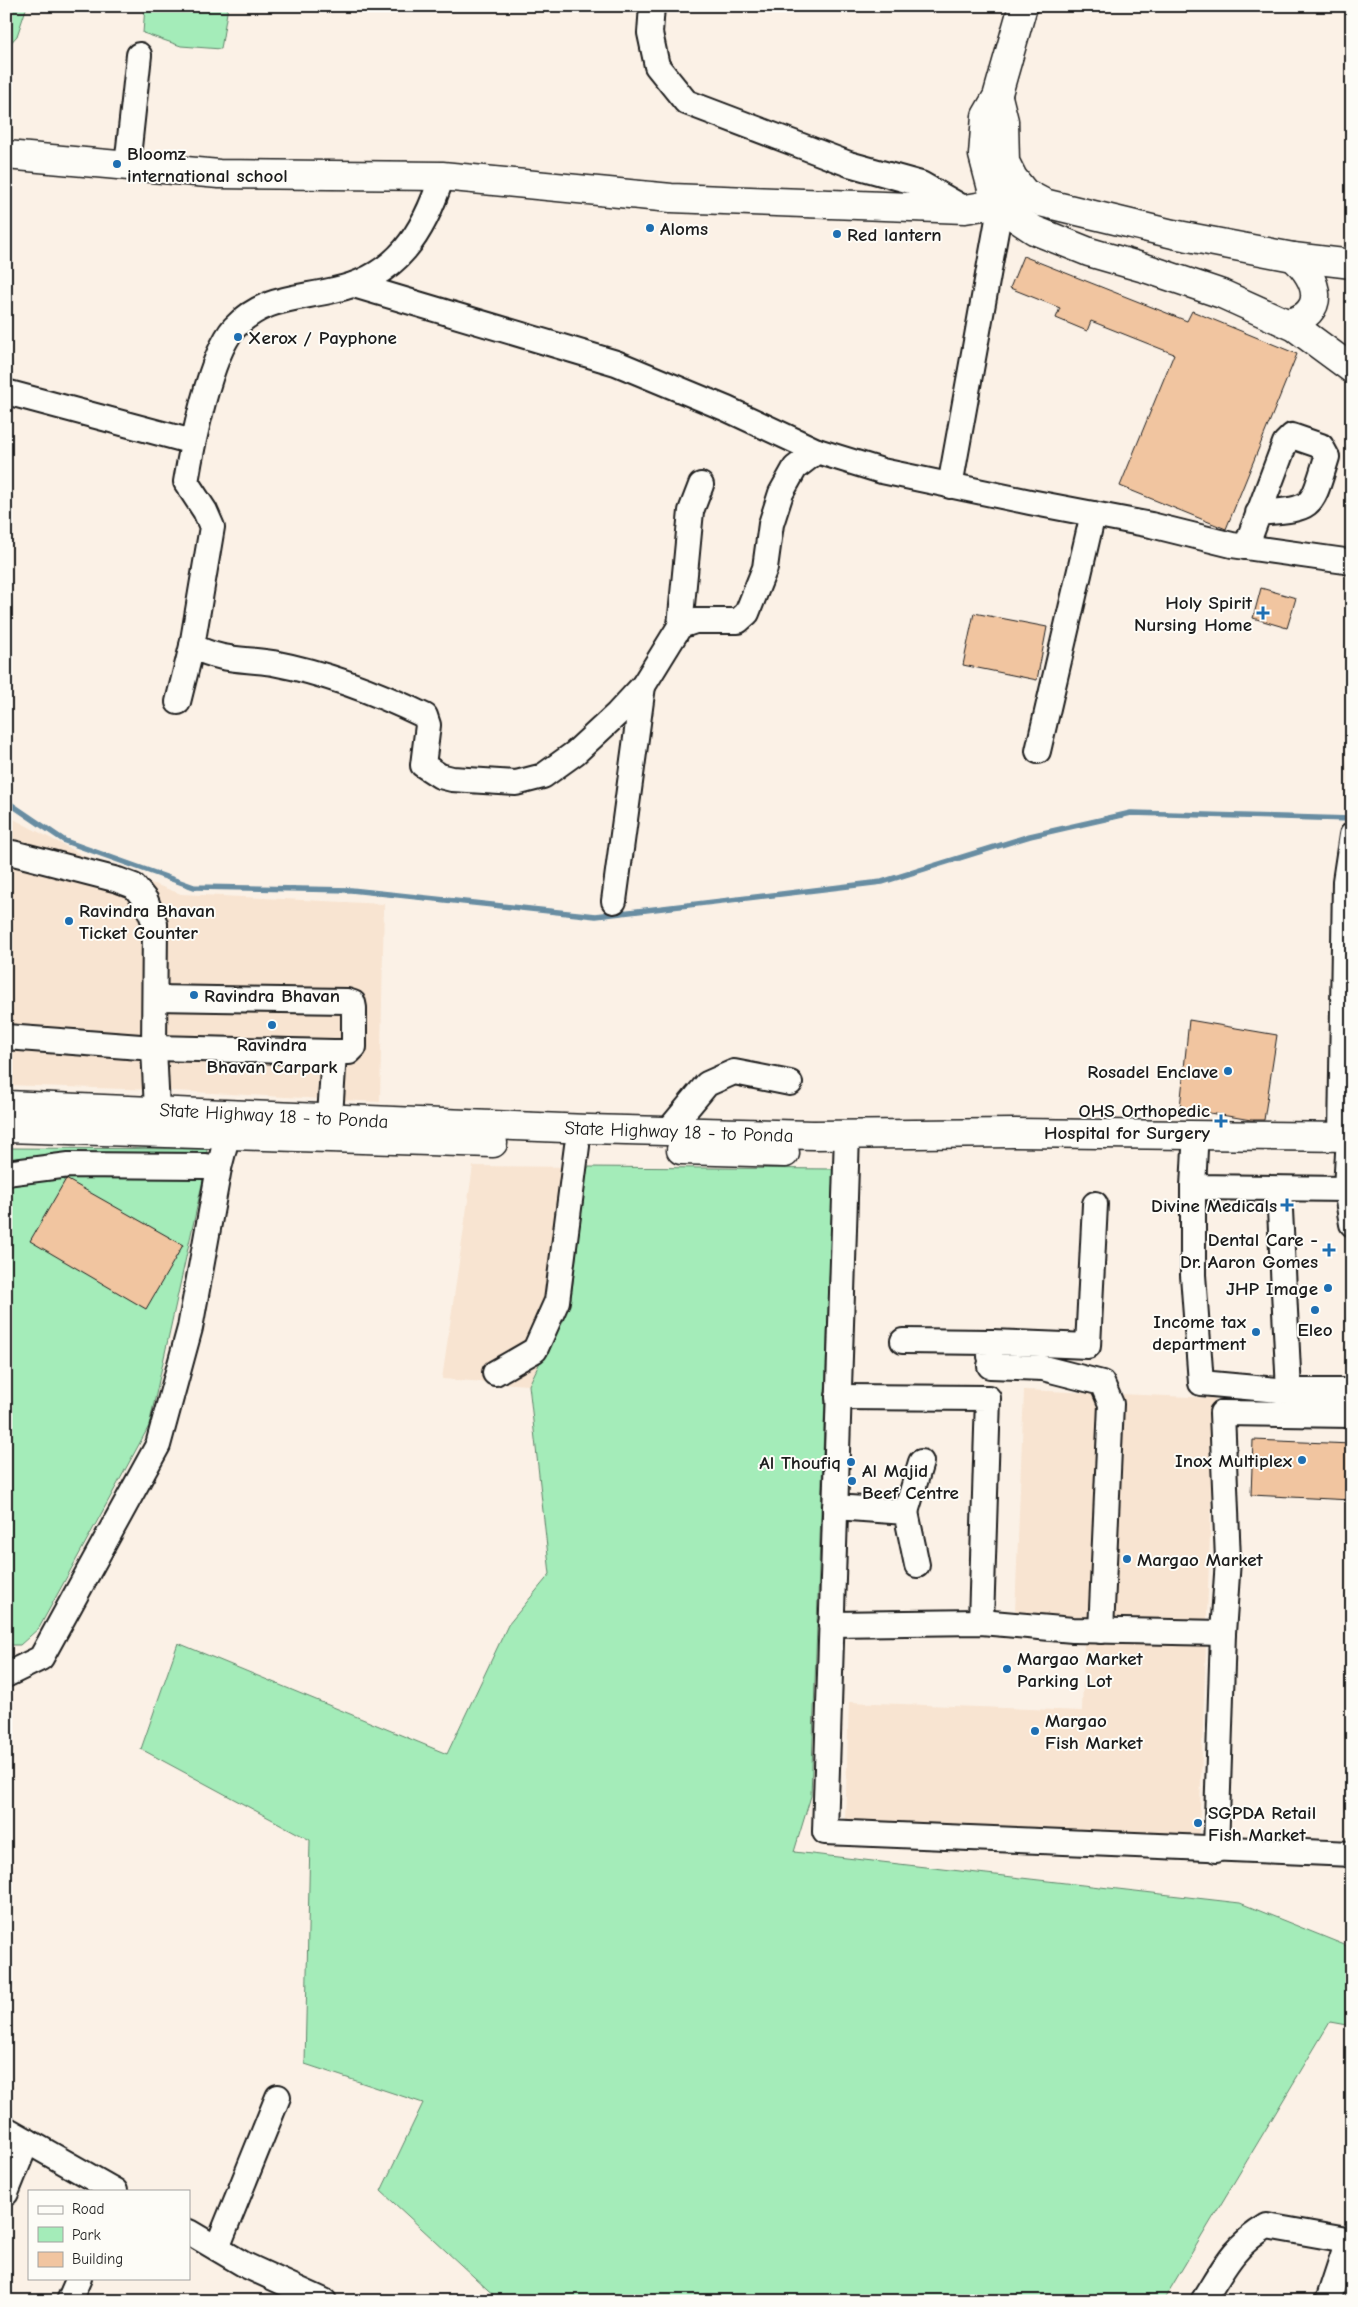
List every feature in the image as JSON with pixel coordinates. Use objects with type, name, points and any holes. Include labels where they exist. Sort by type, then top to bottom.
[{"type":"main road","points":[[1023,6],[998,97],[986,116],[983,155],[992,189],[1006,211],[1034,230],[1089,252],[1148,269],[1222,294],[1287,323],[1352,369]]},
{"type":"main road","points":[[998,97],[1004,121],[1005,162],[1012,178],[1025,193],[1044,203],[1173,234],[1293,257],[1352,264]]},
{"type":"main road","points":[[6,155],[219,174],[442,176],[671,198],[965,209],[1001,203]]},
{"type":"main road","points":[[1287,323],[1300,319],[1310,311],[1315,294],[1313,280],[1293,257]]},
{"type":"main road","name":"State Highway 18 - to Ponda","points":[[6,1105],[156,1110],[230,1124],[577,1146],[735,1152],[1015,1133],[1348,1145]]},
{"type":"main road","name":"State Highway 18 - to Ponda","points":[[6,1128],[230,1124],[330,1117],[668,1131],[846,1144],[1194,1149],[1348,1145]]},
{"type":"street","points":[[652,6],[650,34],[657,66],[686,102],[849,164],[921,184],[965,209]]},
{"type":"street","points":[[127,166],[139,55]]},
{"type":"street","points":[[178,702],[192,646],[212,527],[205,511],[186,482],[193,442],[219,351],[234,329],[256,310],[281,300],[354,285],[375,277],[409,245],[424,222],[442,176]]},
{"type":"street","points":[[950,486],[1001,203]]},
{"type":"street","points":[[354,285],[616,363],[817,451],[882,470],[950,486],[1246,547],[1352,562]]},
{"type":"street","points":[[6,392],[193,442]]},
{"type":"street","points":[[680,626],[695,621],[738,621],[747,613],[765,568],[771,524],[781,493],[795,468],[817,451]]},
{"type":"street","points":[[192,646],[230,660],[273,663],[328,677],[425,716],[428,724],[423,765],[440,776],[469,782],[516,783],[543,776],[575,753],[644,686],[680,626],[691,511],[702,485]]},
{"type":"street","points":[[1246,547],[1258,513]]},
{"type":"street","points":[[1038,751],[1093,514]]},
{"type":"street","points":[[614,901],[644,686]]},
{"type":"street","points":[[1352,835],[1345,881],[1348,1145],[1346,1189],[1352,1224]]},
{"type":"street","points":[[13,853],[118,880],[134,886],[146,901],[155,924],[154,1048],[156,1110]]},
{"type":"street","points":[[6,1037],[154,1048],[350,1052],[354,1048],[354,1008],[353,1003],[347,1000],[155,998]]},
{"type":"street","points":[[330,1117],[334,1052]]},
{"type":"street","points":[[668,1131],[707,1084],[734,1072],[790,1083]]},
{"type":"street","points":[[6,1675],[41,1658],[158,1445],[190,1328],[219,1168],[230,1124]]},
{"type":"street","points":[[846,1144],[825,1832],[1216,1850],[1352,1854]]},
{"type":"street","points":[[496,1373],[535,1350],[557,1301],[577,1146]]},
{"type":"street","points":[[1194,1149],[1194,1275],[1202,1383],[1290,1391],[1352,1391]]},
{"type":"street","points":[[6,1173],[69,1165],[206,1166],[219,1168]]},
{"type":"street","points":[[1193,1187],[1280,1190],[1346,1189]]},
{"type":"street","points":[[1280,1190],[1290,1391]]},
{"type":"street","points":[[903,1342],[991,1342],[1088,1346],[1096,1204]]},
{"type":"street","points":[[981,1622],[991,1342]]},
{"type":"street","points":[[990,1366],[1043,1368],[1084,1376],[1102,1383],[1111,1404],[1101,1631]]},
{"type":"street","points":[[838,1397],[988,1398]]},
{"type":"street","points":[[1216,1850],[1223,1632],[1228,1560],[1222,1413],[1352,1416]]},
{"type":"street","points":[[917,1565],[906,1512],[921,1462]]},
{"type":"street","points":[[835,1507],[906,1512]]},
{"type":"street","points":[[831,1624],[981,1622],[1073,1630],[1223,1632]]},
{"type":"street","points":[[217,2248],[278,2097]]},
{"type":"street","points":[[6,2129],[113,2190]]},
{"type":"street","points":[[6,2193],[27,2141]]},
{"type":"street","points":[[1203,2301],[1234,2251],[1249,2237],[1268,2226],[1350,2241],[1328,2301]]},
{"type":"street","points":[[190,2233],[245,2264],[324,2301]]},
{"type":"street","points":[[69,2301],[78,2280]]},
{"type":"shaded area","name":"Ravindra Bhavan","points":[[6,815],[98,863],[181,894],[384,904],[380,1102],[156,1090],[6,1085]]},
{"type":"shaded area","points":[[473,1166],[587,1167],[571,1298],[529,1385],[442,1379]]},
{"type":"shaded area","points":[[1024,1390],[1215,1398],[1199,1835],[845,1820],[849,1702],[1082,1711],[1085,1617],[1015,1613]]},
{"type":"green space","points":[[6,6],[27,6],[17,36],[6,48]]},
{"type":"green space","points":[[145,6],[228,6],[221,49],[181,46],[143,33]]},
{"type":"green space","points":[[6,1148],[207,1149],[206,1166],[149,1426],[39,1628],[20,1645],[6,1645]]},
{"type":"green space","points":[[587,1167],[833,1169],[811,1796],[794,1852],[1240,1903],[1352,1948],[1352,2026],[1330,2022],[1163,2301],[500,2301],[381,2191],[423,2103],[305,2064],[310,1840],[141,1749],[178,1643],[447,1754],[508,1625],[550,1574],[529,1385],[571,1298]]},
{"type":"building","points":[[1023,256],[1187,321],[1192,311],[1297,354],[1226,529],[1120,486],[1174,354],[1091,321],[1087,331],[1056,318],[1060,308],[1010,288]]},
{"type":"building","points":[[1261,588],[1296,598],[1287,628],[1253,618]]},
{"type":"building","points":[[974,613],[1047,627],[1037,680],[963,665]]},
{"type":"building","name":"Rosadel Enclave","points":[[1189,1020],[1277,1035],[1264,1120],[1251,1120],[1180,1108]]},
{"type":"building","points":[[66,1179],[183,1245],[146,1309],[30,1241]]},
{"type":"building","name":"Inox Multiplex","points":[[1253,1440],[1352,1444],[1351,1500],[1251,1495]]},
{"type":"waterway","points":[[6,801],[65,841],[194,887],[351,890],[596,916],[882,882],[1030,836],[1131,813],[1352,819]]},
{"type":"place","name":"Bloomz international school","points":[[117,164]]},
{"type":"place","name":"Aloms","points":[[650,228]]},
{"type":"place","name":"Red lantern","points":[[837,234]]},
{"type":"place","name":"Xerox / Payphone","points":[[238,337]]},
{"type":"place","name":"Holy Spirit Nursing Home","points":[[1263,613]]},
{"type":"place","name":"Ravindra Bhavan Ticket Counter","points":[[69,921]]},
{"type":"place","name":"Ravindra Bhavan","points":[[194,995]]},
{"type":"place","name":"Ravindra Bhavan Carpark","points":[[272,1025]]},
{"type":"place","name":"Rosadel Enclave","points":[[1228,1071]]},
{"type":"place","name":"OHS Orthopedic Hospital for Surgery","points":[[1221,1121]]},
{"type":"place","name":"Divine Medicals","points":[[1287,1205]]},
{"type":"place","name":"Dental Care - Dr. Aaron Gomes","points":[[1329,1250]]},
{"type":"place","name":"JHP Image","points":[[1328,1288]]},
{"type":"place","name":"Eleo","points":[[1315,1310]]},
{"type":"place","name":"Income tax department","points":[[1256,1332]]},
{"type":"place","name":"Inox Multiplex","points":[[1302,1460]]},
{"type":"place","name":"Al Thoufiq","points":[[851,1462]]},
{"type":"place","name":"Al Majid Beef Centre","points":[[852,1481]]},
{"type":"place","name":"Margao Market","points":[[1127,1559]]},
{"type":"place","name":"Margao Market Parking Lot","points":[[1007,1669]]},
{"type":"place","name":"Margao Fish Market","points":[[1035,1731]]},
{"type":"place","name":"SGPDA Retail Fish Market","points":[[1198,1823]]}]
